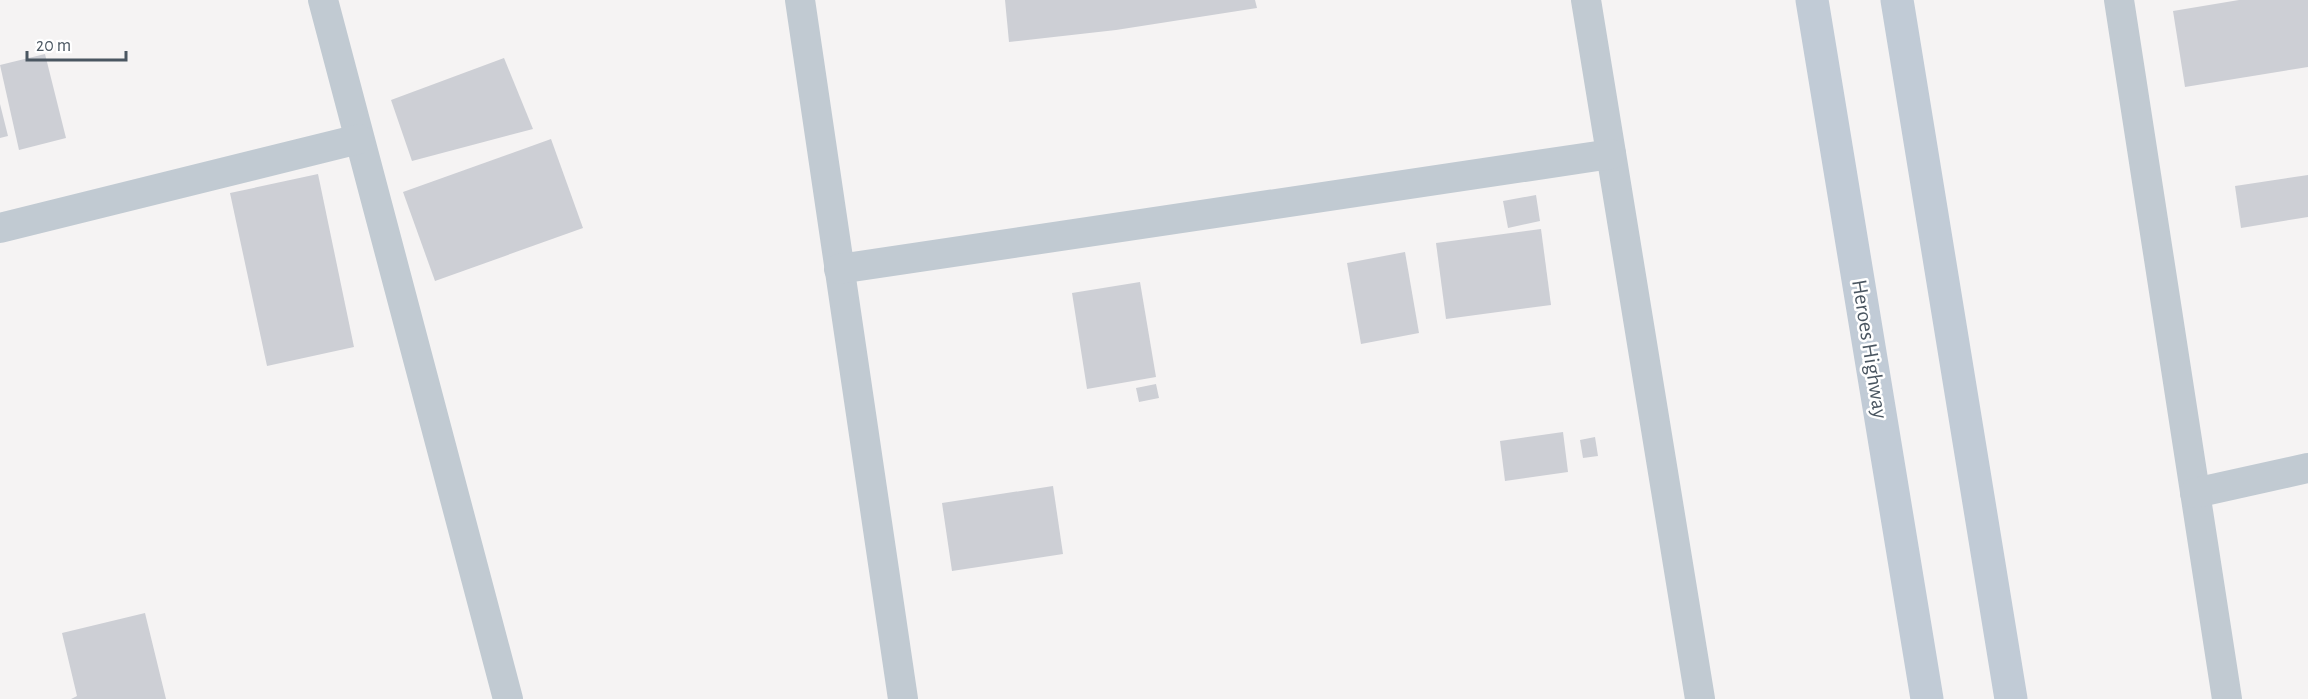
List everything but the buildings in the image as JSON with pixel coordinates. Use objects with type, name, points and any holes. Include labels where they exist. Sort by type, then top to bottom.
[{"type":"main road","name":"Heroes Highway","points":[[1812,0],[1927,699]]},
{"type":"main road","points":[[1897,0],[2011,699]]},
{"type":"street","points":[[323,0],[508,699]]},
{"type":"street","points":[[800,0],[903,699]]},
{"type":"street","points":[[1586,0],[1700,699]]},
{"type":"street","points":[[2119,0],[2227,699]]},
{"type":"street","points":[[0,228],[359,139]]},
{"type":"street","points":[[839,269],[1611,154]]},
{"type":"street","points":[[2195,493],[2308,468]]}]
